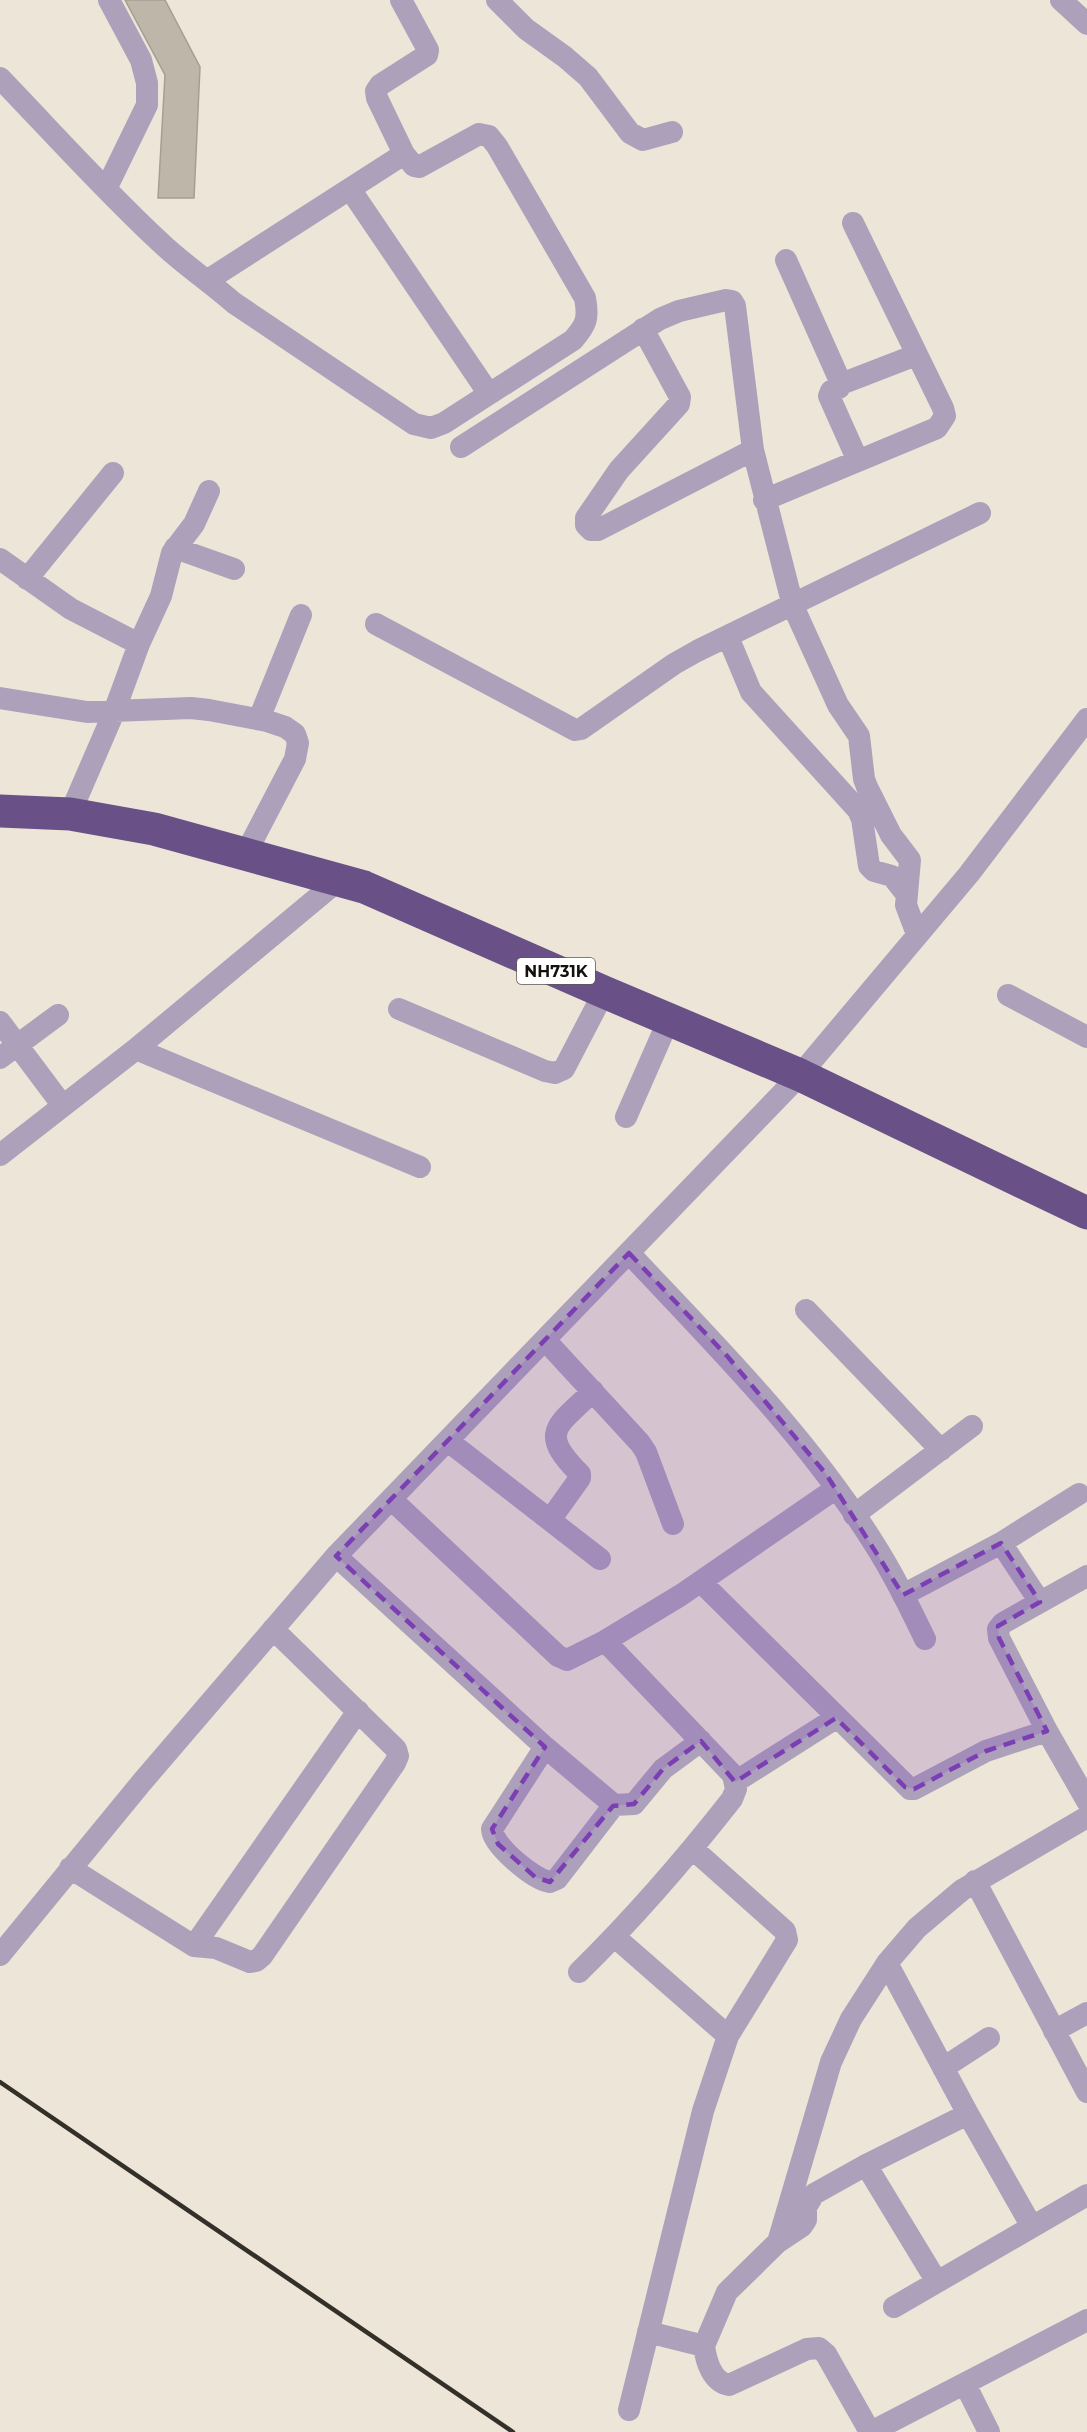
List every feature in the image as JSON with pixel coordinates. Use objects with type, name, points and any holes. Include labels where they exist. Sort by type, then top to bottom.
[{"type":"highway","name":"NH731K","points":[[0,811],[70,814],[154,829],[364,887],[800,1075],[1087,1213]]},
{"type":"street","points":[[106,189],[147,105],[147,83],[141,60],[109,0]]},
{"type":"street","points":[[0,78],[160,243],[234,303],[414,424],[431,428],[573,340],[584,327],[588,313],[585,298],[489,136],[479,134],[419,166],[414,166],[404,154],[377,98],[376,91],[380,85],[428,55],[428,50],[401,0]]},
{"type":"street","points":[[497,0],[526,29],[588,77],[630,133],[643,140],[672,132]]},
{"type":"street","points":[[1061,0],[1087,24]]},
{"type":"street","points":[[208,280],[404,154]]},
{"type":"street","points":[[350,189],[489,394]]},
{"type":"street","points":[[764,500],[937,428],[945,416],[944,408],[853,223]]},
{"type":"street","points":[[786,260],[841,384]]},
{"type":"street","points":[[461,447],[670,313],[726,300],[732,301],[735,306],[753,450],[793,606],[838,705],[859,736],[867,787],[891,835],[910,860],[907,911],[917,934]]},
{"type":"street","points":[[643,329],[680,397],[679,404],[619,470],[586,518],[586,525],[591,530],[598,530],[753,450]]},
{"type":"street","points":[[858,460],[829,396],[831,391],[841,384],[916,355]]},
{"type":"street","points":[[27,579],[113,473]]},
{"type":"street","points":[[70,814],[114,712],[139,644],[161,596],[175,548],[194,524],[209,491]]},
{"type":"street","points":[[376,624],[575,730],[581,729],[674,664],[980,513]]},
{"type":"street","points":[[175,548],[234,569]]},
{"type":"street","points":[[2,565],[71,609],[139,644]]},
{"type":"street","points":[[259,719],[301,615]]},
{"type":"street","points":[[728,637],[751,692],[858,810],[862,819],[869,866],[874,871],[892,876],[907,895]]},
{"type":"street","points":[[0,698],[55,708],[114,712],[191,708],[259,719],[285,727],[295,734],[298,742],[295,759],[246,853]]},
{"type":"street","points":[[0,1955],[7,1929],[70,1868],[163,1756],[336,1556],[546,1341],[800,1075],[969,874],[1087,719]]},
{"type":"street","points":[[0,1155],[136,1049],[340,879]]},
{"type":"street","points":[[399,1009],[555,1073],[564,1069],[604,992]]},
{"type":"street","points":[[1008,995],[1087,1037]]},
{"type":"street","points":[[9,1051],[58,1016]]},
{"type":"street","points":[[626,1117],[669,1020]]},
{"type":"street","points":[[0,1022],[9,1051],[63,1106]]},
{"type":"street","points":[[136,1049],[420,1167]]},
{"type":"street","points":[[629,1253],[728,1357],[826,1474],[872,1540],[925,1638]]},
{"type":"street","points":[[806,1310],[941,1450]]},
{"type":"street","points":[[546,1341],[632,1431],[646,1452],[673,1524]]},
{"type":"street","points":[[550,1520],[580,1478],[580,1474],[560,1454],[554,1439],[557,1427],[593,1391]]},
{"type":"street","points":[[854,1515],[972,1426]]},
{"type":"street","points":[[448,1440],[600,1559]]},
{"type":"street","points":[[391,1498],[558,1656],[567,1659],[574,1658],[605,1641],[701,1581],[835,1489]]},
{"type":"street","points":[[903,1595],[1001,1543],[1079,1494]]},
{"type":"street","points":[[1001,1543],[1040,1602]]},
{"type":"street","points":[[336,1556],[546,1747],[614,1805],[634,1804],[663,1769],[701,1741]]},
{"type":"street","points":[[1087,1576],[1002,1623],[998,1629],[999,1638],[1047,1731],[1087,1801]]},
{"type":"street","points":[[701,1581],[910,1790],[914,1790],[986,1751],[1047,1731]]},
{"type":"street","points":[[70,1868],[194,1946],[216,1948],[250,1962],[262,1956],[398,1756],[396,1749],[273,1629]]},
{"type":"street","points":[[579,1972],[615,1937],[693,1849],[732,1798],[735,1782],[733,1775],[605,1641]]},
{"type":"street","points":[[194,1946],[358,1711]]},
{"type":"street","points":[[735,1782],[836,1718]]},
{"type":"street","points":[[546,1747],[492,1829],[492,1836],[498,1844],[535,1877],[550,1882],[557,1879],[614,1805]]},
{"type":"street","points":[[778,2242],[831,2062],[850,2019],[887,1963],[917,1928],[975,1881],[1087,1817]]},
{"type":"street","points":[[629,2410],[696,2134],[728,2036],[787,1940],[785,1931],[693,1849]]},
{"type":"street","points":[[975,1881],[1087,2092]]},
{"type":"street","points":[[615,1937],[728,2036]]},
{"type":"street","points":[[887,1963],[1032,2227]]},
{"type":"street","points":[[1054,2031],[1087,2013]]},
{"type":"street","points":[[943,2068],[989,2038]]},
{"type":"street","points":[[968,2114],[814,2194],[809,2200],[802,2226],[778,2242],[727,2292],[704,2346],[715,2378],[722,2384],[729,2385],[807,2349],[819,2348],[826,2354],[871,2432],[1087,2320]]},
{"type":"street","points":[[867,2165],[937,2282]]},
{"type":"street","points":[[894,2307],[1087,2195]]},
{"type":"street","points":[[648,2332],[704,2346]]},
{"type":"street","points":[[965,2384],[989,2432]]},
{"type":"highlighted area","points":[[629,1253],[728,1357],[826,1474],[903,1595],[1001,1543],[1040,1602],[998,1626],[999,1638],[1047,1731],[986,1751],[914,1789],[905,1787],[836,1718],[735,1782],[701,1741],[663,1769],[634,1804],[613,1806],[550,1882],[535,1877],[498,1844],[492,1829],[545,1747],[336,1556]]},
{"type":"building","points":[[125,0],[165,0],[200,67],[194,198],[158,198],[165,75]]},
{"type":"railway","points":[[0,2082],[513,2432]]}]
